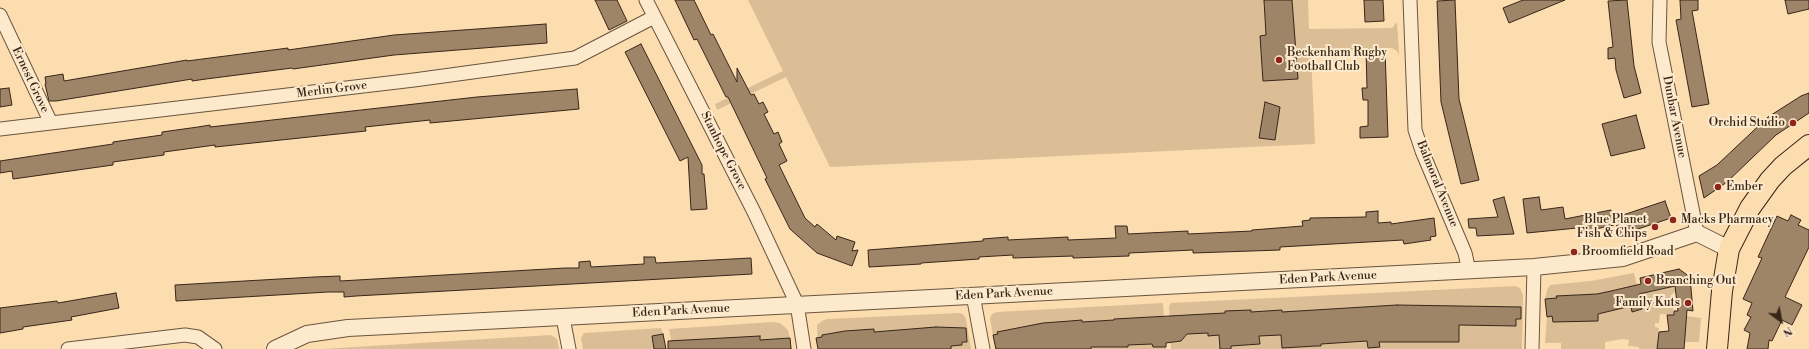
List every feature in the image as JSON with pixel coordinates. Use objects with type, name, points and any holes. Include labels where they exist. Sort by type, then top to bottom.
[{"type":"main road","points":[[1717,349],[1722,291],[1729,249],[1750,208],[1770,180],[1783,166],[1809,145]]},
{"type":"street","name":"Stanhope Grove","points":[[646,0],[754,212],[797,304],[804,349]]},
{"type":"street","name":"Balmoral Avenue","points":[[1410,0],[1415,130],[1422,151],[1465,253],[1469,271]]},
{"type":"street","name":"Dunbar Avenue","points":[[1660,0],[1659,42],[1697,233]]},
{"type":"street","name":"Ernest Grove","points":[[0,15],[51,123]]},
{"type":"street","name":"Merlin Grove","points":[[0,129],[406,81],[575,58],[654,17]]},
{"type":"street","name":"Eden Park Avenue","points":[[275,349],[307,334],[328,330],[797,304],[1534,267],[1623,258],[1697,233]]},
{"type":"street","points":[[1697,233],[1729,249]]},
{"type":"street","points":[[1532,349],[1534,267]]},
{"type":"street","points":[[973,295],[983,349]]},
{"type":"street","points":[[563,318],[569,349]]},
{"type":"street","points":[[68,349],[185,335],[198,337],[215,349]]},
{"type":"shaded area","points":[[748,0],[1308,0],[1309,29],[1392,28],[1397,22],[1399,55],[1397,51],[1392,48],[1311,52],[1315,144],[830,167],[786,77],[717,110],[715,104],[783,71]]},
{"type":"shaded area","points":[[1634,273],[1639,294],[1675,286],[1676,291],[1671,295],[1674,315],[1660,314],[1659,323],[1655,323],[1655,327],[1659,328],[1658,349],[1639,349],[1639,347],[1628,346],[1629,340],[1622,339],[1605,342],[1605,349],[1561,349],[1561,343],[1545,343],[1547,317],[1545,299],[1550,285],[1591,281]]},
{"type":"shaded area","points":[[1515,286],[1520,288],[1523,295],[1522,349],[1171,349],[1169,306],[1171,303]]},
{"type":"shaded area","points":[[1163,303],[1166,349],[995,349],[990,318],[992,314],[997,312]]},
{"type":"shaded area","points":[[963,314],[966,319],[971,349],[818,349],[817,325],[827,319]]},
{"type":"shaded area","points":[[1686,316],[1701,318],[1699,342],[1683,342]]},
{"type":"shaded area","points":[[772,322],[780,323],[788,330],[792,349],[673,349],[669,329]]},
{"type":"shaded area","points":[[661,328],[663,334],[652,336],[654,343],[665,341],[661,347],[650,349],[583,349],[581,338],[584,333]]},
{"type":"shaded area","points":[[551,335],[557,339],[559,349],[322,349]]},
{"type":"building","points":[[595,0],[617,0],[627,21],[609,30]]},
{"type":"building","points":[[675,0],[694,0],[737,82],[737,68],[751,95],[754,94],[759,104],[763,102],[768,112],[764,114],[774,134],[778,132],[782,142],[779,144],[787,161],[779,165],[805,218],[815,227],[817,224],[836,240],[837,236],[855,242],[852,251],[858,250],[852,266],[817,253],[790,229],[765,179],[767,178],[728,97],[726,97],[697,39],[694,40]]},
{"type":"building","name":"Beckenham Rugby Football Club","points":[[1264,0],[1292,0],[1298,79],[1263,81],[1260,36],[1266,35]]},
{"type":"building","points":[[1364,0],[1383,0],[1384,21],[1365,22]]},
{"type":"building","points":[[1455,0],[1459,99],[1479,180],[1461,184],[1441,102],[1437,1]]},
{"type":"building","points":[[1523,0],[1565,0],[1509,23],[1503,8]]},
{"type":"building","points":[[1627,0],[1634,66],[1641,93],[1624,98],[1616,70],[1615,58],[1608,59],[1608,48],[1613,47],[1608,1]]},
{"type":"building","points":[[1680,0],[1698,0],[1698,10],[1692,11],[1709,104],[1692,107],[1676,20],[1681,19]]},
{"type":"building","points":[[1785,0],[1809,0],[1809,9],[1788,14]]},
{"type":"building","points":[[546,24],[547,43],[394,55],[192,81],[192,79],[56,101],[49,101],[45,84],[45,77],[63,74],[64,81],[187,60],[288,48],[288,50],[394,35]]},
{"type":"building","points":[[641,44],[702,165],[707,209],[691,210],[688,157],[680,161],[625,52]]},
{"type":"building","points":[[1366,49],[1385,49],[1388,137],[1360,138],[1360,127],[1368,126],[1368,100],[1363,100],[1362,88],[1367,88]]},
{"type":"building","points":[[9,88],[12,105],[0,107],[0,89]]},
{"type":"building","points":[[577,89],[579,109],[430,123],[430,120],[365,127],[366,131],[215,147],[215,145],[164,152],[164,155],[113,162],[113,165],[13,179],[12,171],[0,173],[0,161],[113,144],[113,142],[162,135],[162,132],[210,125],[210,127],[477,97]]},
{"type":"building","points":[[1809,93],[1809,113],[1776,135],[1727,182],[1704,198],[1699,176],[1717,165],[1768,117],[1801,96]]},
{"type":"building","points":[[1265,102],[1280,107],[1275,140],[1259,138]]},
{"type":"building","points":[[1636,115],[1645,148],[1611,156],[1602,124]]},
{"type":"building","points":[[1504,197],[1514,234],[1477,236],[1476,228],[1469,228],[1468,219],[1498,217],[1493,200]]},
{"type":"building","points":[[1539,197],[1541,210],[1563,207],[1565,219],[1611,210],[1614,225],[1578,233],[1577,228],[1527,233],[1523,199]]},
{"type":"building","points":[[1665,201],[1671,218],[1620,235],[1614,218]]},
{"type":"building","points":[[1378,211],[1378,223],[1391,222],[1391,224],[1434,218],[1436,236],[1430,237],[1431,240],[1404,244],[1403,240],[1280,247],[1280,250],[1193,253],[1193,250],[1129,253],[1129,256],[1073,258],[1073,256],[1013,258],[1013,255],[979,257],[979,259],[921,264],[869,267],[868,250],[983,241],[983,239],[1008,237],[1008,240],[1068,237],[1068,240],[1116,238],[1115,226],[1127,226],[1128,234],[1188,231],[1188,234],[1252,231],[1303,226],[1302,221],[1310,220],[1310,218],[1366,217],[1366,212]]},
{"type":"building","points":[[1791,215],[1801,220],[1798,225],[1809,230],[1809,247],[1785,297],[1802,305],[1792,325],[1782,320],[1772,341],[1769,340],[1768,349],[1747,349],[1750,333],[1744,330],[1751,317],[1747,315],[1752,303],[1743,299],[1762,258],[1758,257],[1777,216],[1788,221]]},
{"type":"building","points":[[644,257],[655,257],[656,263],[751,258],[752,274],[344,297],[344,292],[328,292],[176,301],[175,285],[340,276],[340,281],[579,268],[579,262],[590,261],[591,267],[644,264]]},
{"type":"building","points":[[1679,269],[1690,277],[1693,311],[1687,310],[1684,349],[1657,349],[1659,332],[1669,331],[1667,315],[1674,315],[1674,311],[1678,311],[1675,286],[1639,294],[1642,309],[1632,312],[1631,306],[1598,314],[1598,321],[1553,322],[1552,316],[1547,317],[1545,299],[1557,298],[1556,296],[1597,294],[1611,291],[1641,284],[1640,278]]},
{"type":"building","points":[[116,293],[119,308],[71,317],[72,320],[23,327],[23,329],[0,333],[0,308],[57,301],[58,303]]},
{"type":"building","points":[[1397,305],[1521,307],[1521,319],[1516,319],[1516,326],[1459,325],[1459,342],[1379,342],[1380,347],[1368,348],[1367,341],[1321,344],[1321,346],[1282,348],[1281,335],[1259,336],[1260,344],[1231,346],[1231,349],[1220,349],[1219,335],[1208,336],[1208,333],[1187,334],[1181,341],[1166,343],[1166,347],[1153,347],[1152,344],[1128,345],[1128,347],[1091,347],[1091,349],[996,349],[993,335],[998,334],[997,332],[1043,323],[1082,320],[1082,322],[1114,320],[1225,313],[1225,311],[1251,310],[1251,312],[1282,310],[1282,312]]},
{"type":"building","points":[[936,327],[966,328],[967,342],[962,342],[962,345],[951,346],[951,349],[818,349],[816,338],[822,337],[822,335],[845,331],[874,329],[874,332]]},
{"type":"building","points":[[663,334],[666,349],[654,349],[652,336]]},
{"type":"building","points":[[760,336],[760,340],[790,338],[791,349],[668,349],[668,341]]},
{"type":"place","name":"Beckenham Rugby Football Club","points":[[1279,60]]},
{"type":"place","name":"Orchid Studio","points":[[1793,123]]},
{"type":"place","name":"Ember","points":[[1718,187]]},
{"type":"place","name":"Macks Pharmacy","points":[[1673,220]]},
{"type":"place","name":"Blue Planet Fish & Chips","points":[[1655,227]]},
{"type":"place","name":"Broomfield Road","points":[[1574,252]]},
{"type":"place","name":"Branching Out","points":[[1648,281]]},
{"type":"place","name":"Family Kuts","points":[[1688,303]]}]
